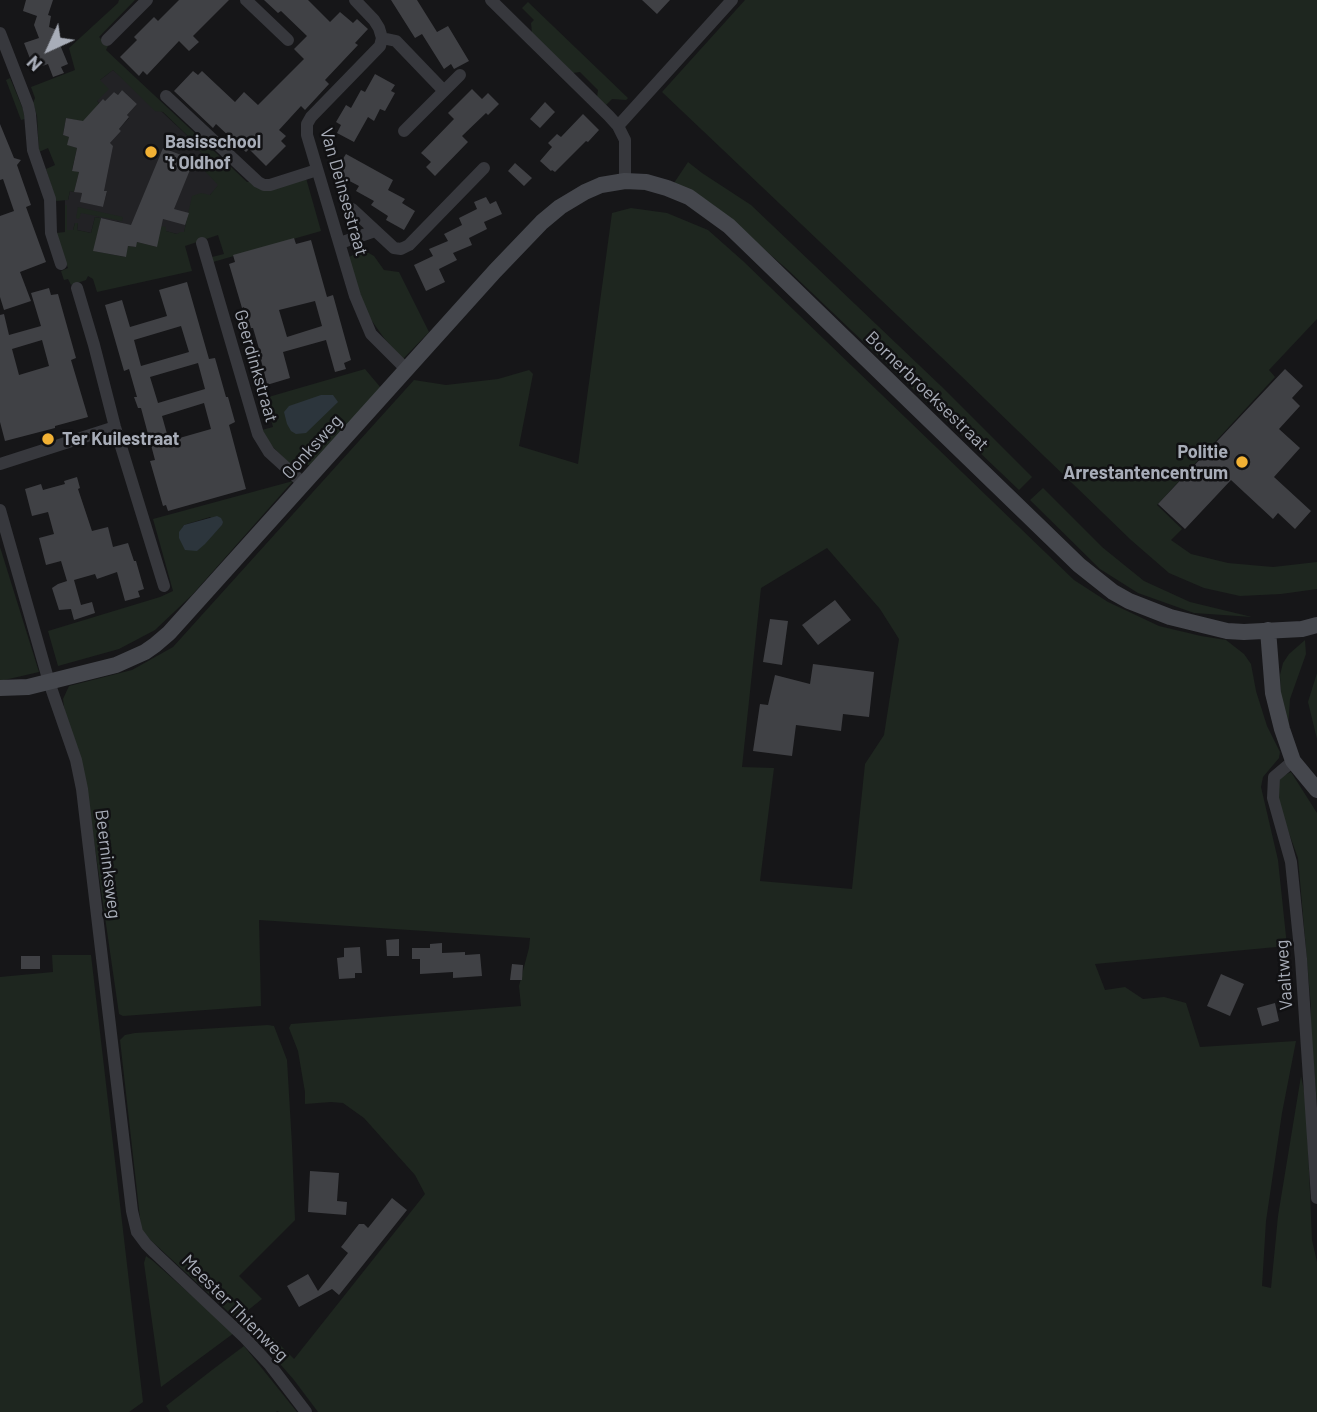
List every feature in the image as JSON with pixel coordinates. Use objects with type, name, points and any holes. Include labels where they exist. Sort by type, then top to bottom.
[{"type":"main road","name":"Oonksweg","points":[[0,688],[18,689],[116,665],[155,645],[169,633],[542,222],[585,192],[601,185],[625,181]]},
{"type":"main road","name":"Bornerbroeksestraat","points":[[625,181],[646,182],[690,197],[729,226],[1079,565],[1113,592],[1150,610],[1227,631],[1302,629],[1317,625]]},
{"type":"main road","points":[[1268,630],[1273,693],[1282,729],[1293,761],[1317,790]]},
{"type":"street","points":[[107,40],[147,0]]},
{"type":"street","points":[[246,0],[288,40]]},
{"type":"street","points":[[355,0],[374,20],[382,38],[396,41],[444,91]]},
{"type":"street","points":[[491,0],[618,126],[625,141],[625,181]]},
{"type":"street","points":[[618,126],[732,0]]},
{"type":"street","points":[[0,33],[28,105],[33,150],[50,199],[51,233],[61,264]]},
{"type":"street","name":"Van Deinsestraat","points":[[382,38],[374,53],[311,117],[307,124],[307,135],[355,296],[371,334],[407,370]]},
{"type":"street","points":[[404,131],[460,75]]},
{"type":"street","points":[[166,96],[264,185],[317,170]]},
{"type":"street","points":[[352,209],[394,248],[401,249],[409,245],[484,168]]},
{"type":"street","points":[[340,243],[375,231]]},
{"type":"street","name":"Geerdinkstraat","points":[[202,243],[258,435],[269,452],[304,484]]},
{"type":"street","points":[[77,288],[115,427],[164,586]]},
{"type":"street","points":[[0,464],[115,427]]},
{"type":"street","name":"Beerninksweg","points":[[0,510],[49,682],[76,760],[82,789],[132,1211],[137,1232]]},
{"type":"street","name":"Vaaltweg","points":[[1293,761],[1274,777],[1273,798],[1291,862],[1301,959],[1317,1198]]},
{"type":"street","name":"Meester Thienweg","points":[[137,1232],[155,1253],[245,1338],[270,1365],[306,1412]]},
{"type":"shaded area","points":[[119,0],[135,0],[99,37],[108,46],[106,50],[247,182],[306,178],[321,231],[213,262],[212,257],[224,254],[218,235],[185,246],[192,271],[97,292],[93,279],[88,276],[86,280],[71,285],[68,279],[64,280],[61,271],[68,268],[56,233],[65,232],[65,205],[67,230],[73,230],[75,223],[78,223],[77,230],[91,233],[95,217],[101,218],[94,251],[125,257],[128,246],[135,247],[137,242],[157,247],[141,222],[166,227],[166,231],[177,234],[184,232],[192,196],[201,193],[210,195],[218,185],[201,167],[207,159],[192,140],[163,112],[155,111],[113,70],[100,80],[109,89],[97,101],[99,103],[86,122],[66,118],[63,135],[69,137],[68,145],[77,148],[72,170],[79,172],[74,192],[70,191],[68,200],[56,201],[46,169],[55,165],[48,148],[39,152],[37,116],[33,103],[35,98],[31,87],[75,70],[69,48]]},
{"type":"shaded area","points":[[745,0],[1317,0],[1317,319],[1269,370],[1275,377],[1157,505],[1182,529],[1171,540],[1191,554],[1228,563],[1273,567],[1317,562],[1317,589],[1240,596],[1204,588],[1169,573],[1131,540],[662,92]]},
{"type":"shaded area","points":[[528,2],[628,98],[612,99],[606,105],[597,97],[598,90],[580,72],[573,73],[532,33],[531,23],[534,20],[522,8]]},
{"type":"shaded area","name":"Basisschool 't Oldhof","points":[[113,70],[192,140],[208,159],[202,167],[219,185],[189,213],[184,232],[177,234],[165,231],[166,228],[139,231],[120,222],[95,217],[91,233],[77,230],[78,223],[75,223],[73,230],[67,230],[65,200],[68,200],[70,191],[82,193],[81,202],[103,207],[107,192],[104,191],[104,144],[110,143],[121,131],[119,129],[129,118],[127,115],[137,104],[122,90],[118,95],[114,92],[105,101],[97,101],[100,80]]},
{"type":"shaded area","points":[[10,78],[25,119],[21,120],[6,80]]},
{"type":"shaded area","points":[[688,162],[751,205],[1032,477],[1019,490],[788,270],[712,204],[674,183]]},
{"type":"shaded area","points":[[78,207],[123,217],[122,221],[81,213],[79,219],[76,218]]},
{"type":"shaded area","points":[[631,208],[667,213],[708,230],[1074,580],[1108,602],[1159,626],[1226,640],[1244,654],[1251,664],[1267,726],[1280,752],[1279,758],[1263,777],[1261,787],[1278,860],[1287,946],[1095,964],[1105,990],[1125,987],[1143,999],[1164,997],[1186,1003],[1200,1047],[1296,1041],[1266,1221],[1262,1286],[1271,1288],[1278,1216],[1301,1076],[1306,1101],[1312,1240],[1317,1262],[1317,1412],[318,1412],[261,1342],[264,1329],[294,1359],[425,1194],[415,1175],[364,1118],[343,1103],[305,1104],[298,1051],[289,1028],[291,1024],[521,1006],[519,986],[530,938],[259,920],[261,1006],[123,1016],[119,1014],[86,786],[63,699],[69,686],[132,670],[173,647],[414,380],[446,385],[498,379],[529,370],[533,374],[519,446],[578,464],[612,213]],"holes":[[[827,548],[880,609],[899,639],[884,735],[865,764],[852,889],[760,881],[774,768],[742,767],[761,588]]]},
{"type":"shaded area","points":[[367,252],[374,256],[384,270],[399,272],[429,332],[403,359],[367,314],[345,259]]},
{"type":"shaded area","points":[[365,369],[381,388],[311,465],[291,465],[266,440],[262,430],[273,427],[265,398]]},
{"type":"shaded area","points":[[321,395],[333,395],[338,402],[306,433],[296,434],[291,431],[284,412],[289,406]]},
{"type":"shaded area","points":[[293,481],[192,595],[155,630],[119,649],[58,666],[48,631],[173,591],[153,519]],"holes":[[[210,517],[222,525],[197,551],[182,528]]]},
{"type":"shaded area","points":[[1043,488],[1102,547],[1144,581],[1190,602],[1252,617],[1194,613],[1138,593],[1100,569],[1030,500]]},
{"type":"shaded area","points":[[217,516],[221,518],[222,525],[205,544],[197,551],[185,550],[179,538],[179,532],[184,525]]},
{"type":"shaded area","points":[[0,547],[39,672],[0,681]]},
{"type":"shaded area","points":[[1305,640],[1306,654],[1290,699],[1288,728],[1280,675],[1289,654]]},
{"type":"shaded area","points":[[1317,673],[1317,739],[1308,702]]},
{"type":"shaded area","points":[[1291,772],[1317,813],[1317,1106],[1298,858],[1278,803],[1279,778]]},
{"type":"shaded area","points":[[52,955],[91,955],[143,1402],[129,1412],[0,1412],[0,977],[53,972]]},
{"type":"shaded area","points":[[274,1026],[287,1060],[295,1220],[239,1276],[262,1299],[234,1317],[144,1234],[141,1227],[120,1040],[125,1035],[135,1033]]},
{"type":"shaded area","points":[[146,1256],[234,1333],[161,1387],[144,1263]]},
{"type":"shaded area","points":[[244,1346],[297,1412],[170,1412],[166,1406]]},
{"type":"building","points":[[26,0],[53,0],[48,15],[51,16],[49,27],[57,30],[61,39],[58,40],[68,64],[61,67],[64,73],[53,77],[48,64],[34,69],[24,43],[39,38],[34,25],[37,16],[23,11]]},
{"type":"building","points":[[179,0],[229,0],[193,36],[199,42],[189,51],[179,41],[147,75],[143,71],[139,76],[120,57],[137,40],[134,37],[154,17],[158,21]]},
{"type":"building","points":[[264,0],[308,0],[330,22],[340,12],[353,23],[357,19],[368,29],[355,43],[358,45],[325,80],[329,84],[305,110],[301,106],[279,130],[286,136],[281,141],[286,146],[266,166],[249,149],[246,152],[216,124],[213,128],[174,91],[193,71],[198,75],[202,71],[235,102],[244,92],[258,105],[304,59],[294,49],[307,36],[281,11],[278,13]]},
{"type":"building","points":[[391,0],[417,0],[437,32],[448,26],[469,61],[454,69],[451,64],[444,69],[422,34],[415,38]]},
{"type":"building","points":[[642,0],[670,0],[657,14]]},
{"type":"building","points":[[375,74],[395,85],[391,91],[395,93],[385,111],[380,109],[374,121],[368,117],[354,142],[337,133],[341,125],[336,122],[346,105],[351,108],[361,90],[365,92]]},
{"type":"building","points":[[472,89],[482,99],[488,93],[499,104],[462,136],[468,142],[435,176],[426,167],[431,162],[421,153],[454,119],[448,113]]},
{"type":"building","points":[[122,90],[137,104],[127,115],[129,117],[119,129],[121,131],[110,143],[113,146],[103,207],[80,202],[82,193],[74,192],[79,172],[72,171],[77,148],[67,145],[69,137],[63,135],[66,118],[83,121],[103,99],[105,101],[114,92],[118,95]]},
{"type":"building","points":[[545,102],[555,112],[540,128],[530,119]]},
{"type":"building","points":[[583,114],[599,130],[555,172],[551,171],[540,161],[552,147],[548,143],[557,134],[561,137]]},
{"type":"building","points":[[0,124],[14,158],[21,160],[17,165],[31,205],[26,207],[46,262],[20,272],[31,301],[4,310],[0,297],[0,216],[14,211],[3,179],[0,180]]},
{"type":"building","points":[[163,148],[194,160],[174,209],[189,213],[185,225],[163,219],[157,247],[137,242],[136,247],[128,246],[126,257],[93,251],[101,218],[131,225]]},
{"type":"building","points":[[346,154],[393,180],[388,190],[405,199],[402,203],[415,211],[404,230],[386,220],[388,216],[371,205],[374,201],[356,191],[359,186],[340,176],[345,168],[339,165]]},
{"type":"building","points":[[515,163],[532,178],[524,186],[508,171]]},
{"type":"building","points":[[486,197],[490,204],[496,201],[502,214],[484,222],[487,229],[469,238],[472,245],[453,253],[457,260],[439,269],[445,282],[426,291],[414,265],[433,256],[429,249],[448,241],[444,234],[462,225],[459,218],[477,209],[474,202]]},
{"type":"building","points":[[294,238],[296,244],[311,240],[327,297],[333,295],[351,360],[344,363],[346,369],[335,372],[326,340],[283,352],[290,378],[267,384],[253,328],[244,307],[242,308],[229,264],[235,262],[233,255]],"holes":[[[315,301],[322,326],[287,337],[279,310]]]},
{"type":"building","points":[[187,282],[209,359],[215,358],[228,397],[235,422],[229,425],[246,489],[168,511],[166,505],[163,506],[150,461],[155,460],[141,408],[138,408],[134,397],[137,397],[129,369],[124,371],[105,305],[122,300],[130,327],[167,316],[159,290]],"holes":[[[181,326],[189,352],[141,366],[134,340]],[[198,363],[205,389],[158,403],[150,377]],[[204,403],[211,429],[169,441],[162,416]]]},
{"type":"building","points":[[49,288],[51,295],[58,294],[76,358],[71,360],[88,417],[5,441],[0,422],[0,315],[4,314],[9,335],[41,326],[31,293]],"holes":[[[42,340],[49,366],[19,375],[12,349]]]},
{"type":"building","name":"Politie Arrestantencentrum","points":[[1285,369],[1303,386],[1292,398],[1300,406],[1279,429],[1300,448],[1274,477],[1311,511],[1295,529],[1278,513],[1273,519],[1231,480],[1185,529],[1158,504]]},
{"type":"building","points":[[77,477],[78,489],[92,531],[108,527],[113,547],[128,543],[144,589],[138,591],[140,597],[125,601],[117,572],[97,579],[95,574],[74,580],[81,605],[92,602],[95,613],[74,620],[71,609],[59,610],[52,588],[67,581],[61,561],[46,565],[39,538],[54,534],[48,512],[32,516],[25,489],[41,484],[43,490],[65,484],[64,481]]},
{"type":"building","points":[[835,600],[851,620],[818,645],[802,625]]},
{"type":"building","points":[[770,619],[788,621],[782,665],[763,662]]},
{"type":"building","points":[[813,664],[874,672],[869,717],[843,714],[841,731],[796,725],[792,756],[753,751],[760,704],[768,705],[775,675],[810,684]]},
{"type":"building","points":[[399,939],[399,956],[387,956],[386,940]]},
{"type":"building","points":[[442,943],[442,953],[480,954],[482,976],[453,978],[453,972],[420,974],[420,959],[412,959],[412,948],[430,948],[430,944]]},
{"type":"building","points":[[360,947],[362,973],[355,973],[355,978],[339,979],[337,958],[344,957],[344,948]]},
{"type":"building","points":[[21,956],[40,956],[40,969],[21,969]]},
{"type":"building","points":[[512,964],[523,965],[522,980],[510,980]]},
{"type":"building","points":[[1221,974],[1244,984],[1230,1016],[1207,1006]]},
{"type":"building","points":[[1275,1003],[1279,1021],[1262,1026],[1257,1008]]},
{"type":"building","points":[[310,1171],[339,1173],[337,1201],[347,1202],[346,1215],[308,1212]]},
{"type":"building","points":[[392,1198],[407,1210],[339,1295],[332,1289],[299,1307],[287,1286],[308,1274],[318,1291],[348,1253],[341,1247],[359,1224],[368,1228]]},
{"type":"place","name":"Basisschool 't Oldhof","points":[[151,152]]},
{"type":"place","name":"Ter Kuilestraat","points":[[48,439]]},
{"type":"place","name":"Politie Arrestantencentrum","points":[[1242,462]]}]
